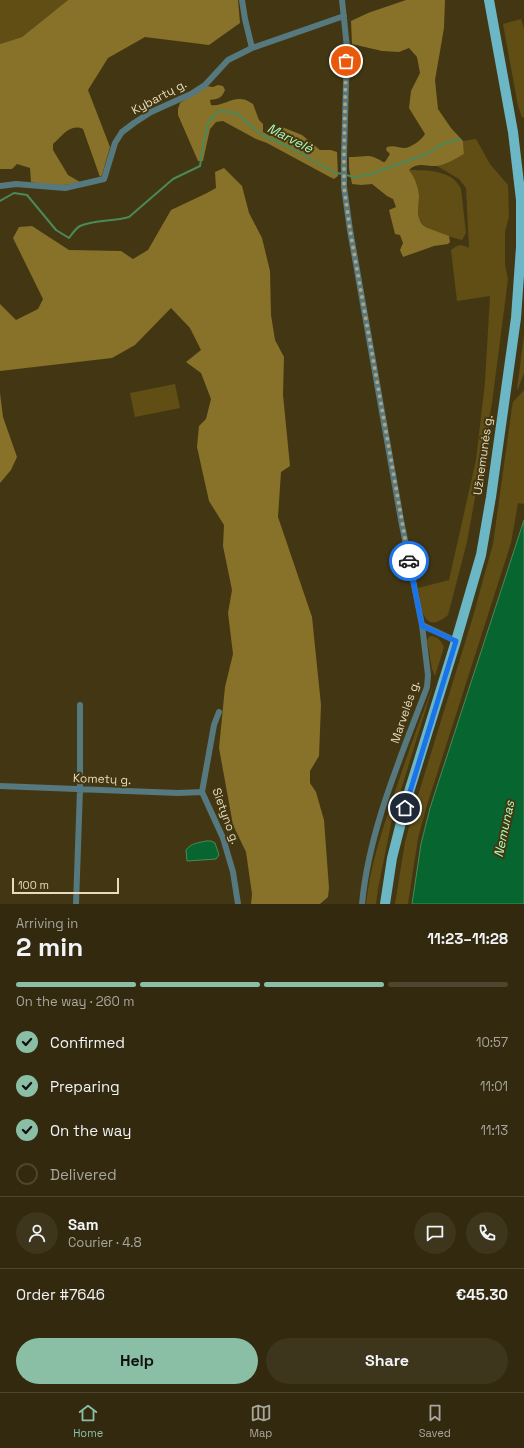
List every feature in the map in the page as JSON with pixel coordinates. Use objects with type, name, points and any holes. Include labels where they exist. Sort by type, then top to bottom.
[{"type":"main road","name":"Užnemunės g.","points":[[385,904],[392,858],[408,795],[481,555],[491,497],[516,318],[521,247],[521,200],[516,153],[489,0]]},
{"type":"street","points":[[242,0],[252,48]]},
{"type":"street","name":"Marvelės g.","points":[[342,0],[347,48],[344,180],[350,230],[402,527],[422,626],[428,675],[427,687],[389,789],[368,865],[362,904]]},
{"type":"street","name":"Kybartų g.","points":[[0,186],[16,184],[65,188],[104,179],[115,143],[122,132],[151,112],[190,94],[205,84],[228,60],[252,48],[344,16]]},
{"type":"street","points":[[422,626],[456,641]]},
{"type":"street","points":[[76,904],[80,789],[80,704]]},
{"type":"street","name":"Sietyno g.","points":[[220,712],[214,725],[202,792],[223,838],[233,872],[238,904]]},
{"type":"street","name":"Kometų g.","points":[[0,786],[178,793],[202,792]]},
{"type":"shaded area","points":[[0,0],[68,0],[22,37],[0,44]]},
{"type":"shaded area","points":[[68,0],[238,0],[240,23],[209,45],[145,37],[108,58],[88,90],[110,147],[102,175],[100,177],[83,129],[74,128],[66,131],[53,144],[53,150],[68,175],[80,182],[67,185],[50,185],[31,182],[30,168],[17,164],[12,169],[0,169],[0,44],[22,37]]},
{"type":"shaded area","points":[[406,0],[445,0],[444,28],[435,80],[438,109],[451,128],[463,141],[464,154],[437,166],[419,165],[412,167],[409,170],[415,179],[418,189],[418,216],[421,223],[426,227],[449,236],[450,242],[448,244],[434,246],[403,257],[400,250],[403,243],[400,235],[395,234],[389,210],[396,207],[393,199],[372,184],[352,184],[349,168],[349,157],[370,156],[385,162],[390,154],[386,150],[387,147],[393,146],[406,148],[412,146],[425,134],[409,108],[411,91],[420,73],[417,57],[409,48],[399,52],[382,51],[352,44],[351,21],[368,13]]},
{"type":"shaded area","points":[[521,19],[524,29],[524,117],[522,117],[518,106],[503,24]]},
{"type":"shaded area","points":[[218,85],[223,86],[225,90],[223,95],[219,98],[210,100],[211,105],[218,105],[237,99],[243,99],[253,104],[259,120],[263,124],[263,132],[270,136],[282,127],[302,135],[320,150],[331,150],[337,152],[338,176],[334,179],[223,121],[216,122],[210,129],[203,161],[198,161],[178,115],[178,109],[180,103],[206,86],[213,87]]},
{"type":"shaded area","points":[[476,139],[490,164],[508,185],[509,216],[505,232],[505,265],[508,279],[492,403],[467,542],[448,615],[433,623],[428,621],[422,610],[418,588],[449,580],[476,460],[485,382],[490,296],[457,301],[451,250],[460,245],[469,248],[466,188],[459,179],[437,166],[464,154],[463,141]]},
{"type":"shaded area","points":[[224,168],[242,186],[249,213],[262,238],[270,271],[271,315],[275,340],[284,357],[283,395],[290,466],[281,472],[278,517],[312,617],[321,705],[319,756],[310,771],[310,783],[316,792],[324,820],[329,888],[328,897],[320,904],[251,904],[252,894],[246,852],[233,825],[219,748],[225,687],[233,654],[228,613],[232,590],[223,546],[224,525],[209,501],[197,447],[199,426],[206,419],[211,399],[201,373],[186,362],[201,350],[190,328],[171,308],[135,345],[112,358],[0,371],[0,304],[16,320],[38,309],[43,299],[13,238],[19,227],[32,226],[69,250],[121,251],[133,259],[148,250],[171,210],[216,188],[215,172]]},
{"type":"shaded area","points":[[409,170],[439,172],[452,178],[457,183],[461,189],[466,233],[462,240],[443,235],[424,226],[419,219],[419,197]]},
{"type":"shaded area","points":[[524,335],[524,373],[517,389]]},
{"type":"shaded area","points":[[175,384],[180,408],[135,417],[130,393]]},
{"type":"shaded area","points":[[524,390],[524,504],[518,503],[511,543],[427,805],[418,838],[408,904],[395,904],[405,842],[472,620],[493,544],[513,402]]},
{"type":"shaded area","points":[[0,393],[3,417],[17,457],[11,470],[0,483]]},
{"type":"shaded area","points":[[430,636],[439,639],[444,647],[435,676],[432,669],[427,640]]},
{"type":"shaded area","points":[[433,686],[392,819],[376,904],[366,904],[373,862],[381,835]]},
{"type":"water","name":"Nemunas","points":[[524,520],[524,904],[412,904],[421,844],[430,808]]},
{"type":"water","points":[[206,841],[215,843],[219,855],[216,859],[187,861],[186,850],[190,846]]},
{"type":"waterway","name":"Marvelė","points":[[0,201],[14,193],[27,195],[56,230],[69,238],[80,226],[98,221],[117,220],[129,217],[173,179],[200,166],[209,120],[219,111],[236,113],[262,135],[291,148],[333,172],[342,174]]},
{"type":"waterway","name":"Marvelė","points":[[346,175],[354,177],[368,175],[427,154],[440,145],[460,139]]},
{"type":"way so far","points":[[346,61],[344,187],[350,230],[409,561]]},
{"type":"route","points":[[405,808],[456,641],[422,626],[409,561]]}]
